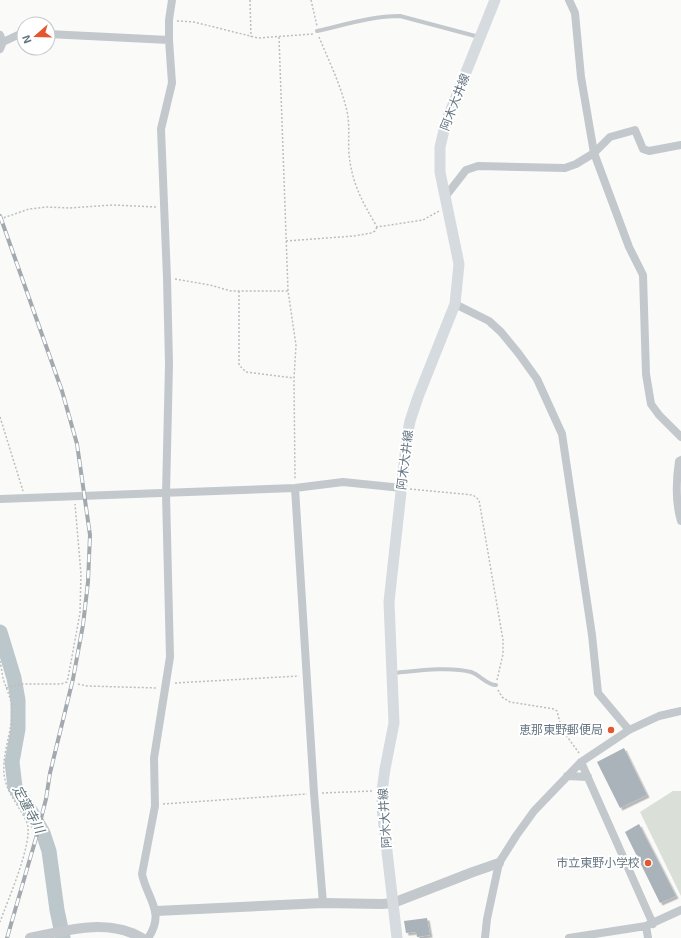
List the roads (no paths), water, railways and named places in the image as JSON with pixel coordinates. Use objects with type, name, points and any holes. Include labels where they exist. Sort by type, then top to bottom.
[{"type":"main road","name":"阿木大井線","points":[[397,938],[382,808],[382,791],[385,769],[394,723],[389,602],[407,437],[415,406],[456,304],[459,264],[440,172],[440,148],[446,122],[495,0]]},
{"type":"street","points":[[148,938],[153,931],[156,911],[143,881],[142,874],[155,804],[154,758],[170,657],[166,494],[169,364],[161,129],[172,83],[169,20],[172,0]]},
{"type":"street","points":[[569,0],[575,13],[581,77],[594,153],[629,247],[643,275],[646,374],[651,404],[659,415],[681,437]]},
{"type":"street","points":[[56,34],[169,40]]},
{"type":"street","points":[[1,42],[16,36]]},
{"type":"street","points":[[446,202],[466,170],[478,166],[565,168],[576,164],[594,153],[610,137],[635,130],[643,149],[649,151],[681,145]]},
{"type":"street","points":[[456,304],[489,321],[501,332],[519,354],[537,379],[562,434],[592,635],[598,693],[629,730]]},
{"type":"street","points":[[681,460],[679,461],[676,482],[678,510],[681,521]]},
{"type":"street","points":[[0,500],[295,488],[343,482],[402,488]]},
{"type":"street","points":[[295,488],[314,793],[323,903]]},
{"type":"street","points":[[485,938],[487,919],[499,863],[534,811],[582,760],[629,730],[659,716],[681,711]]},
{"type":"street","points":[[582,760],[650,925],[648,938]]},
{"type":"street","points":[[568,776],[588,777]]},
{"type":"street","points":[[156,911],[323,903],[393,903],[499,863]]},
{"type":"street","points":[[569,938],[650,925],[681,910]]},
{"type":"street","points":[[30,938],[96,926],[127,930],[142,938]]},
{"type":"lane","points":[[317,31],[391,16],[400,16],[480,38]]},
{"type":"lane","points":[[393,673],[433,669],[463,671],[477,674],[489,683],[496,685]]},
{"type":"waterway","name":"定蓮寺川","points":[[0,632],[14,678],[18,700],[18,729],[12,762],[15,787],[43,833],[49,851],[57,910],[63,938]]},
{"type":"railway","points":[[0,216],[62,391],[77,444],[90,535],[88,582],[83,625],[73,679],[50,773],[46,799],[7,938]]},
{"type":"place","name":"恵那東野郵便局","points":[[611,730]]},
{"type":"place","name":"市立東野小学校","points":[[648,863]]}]
